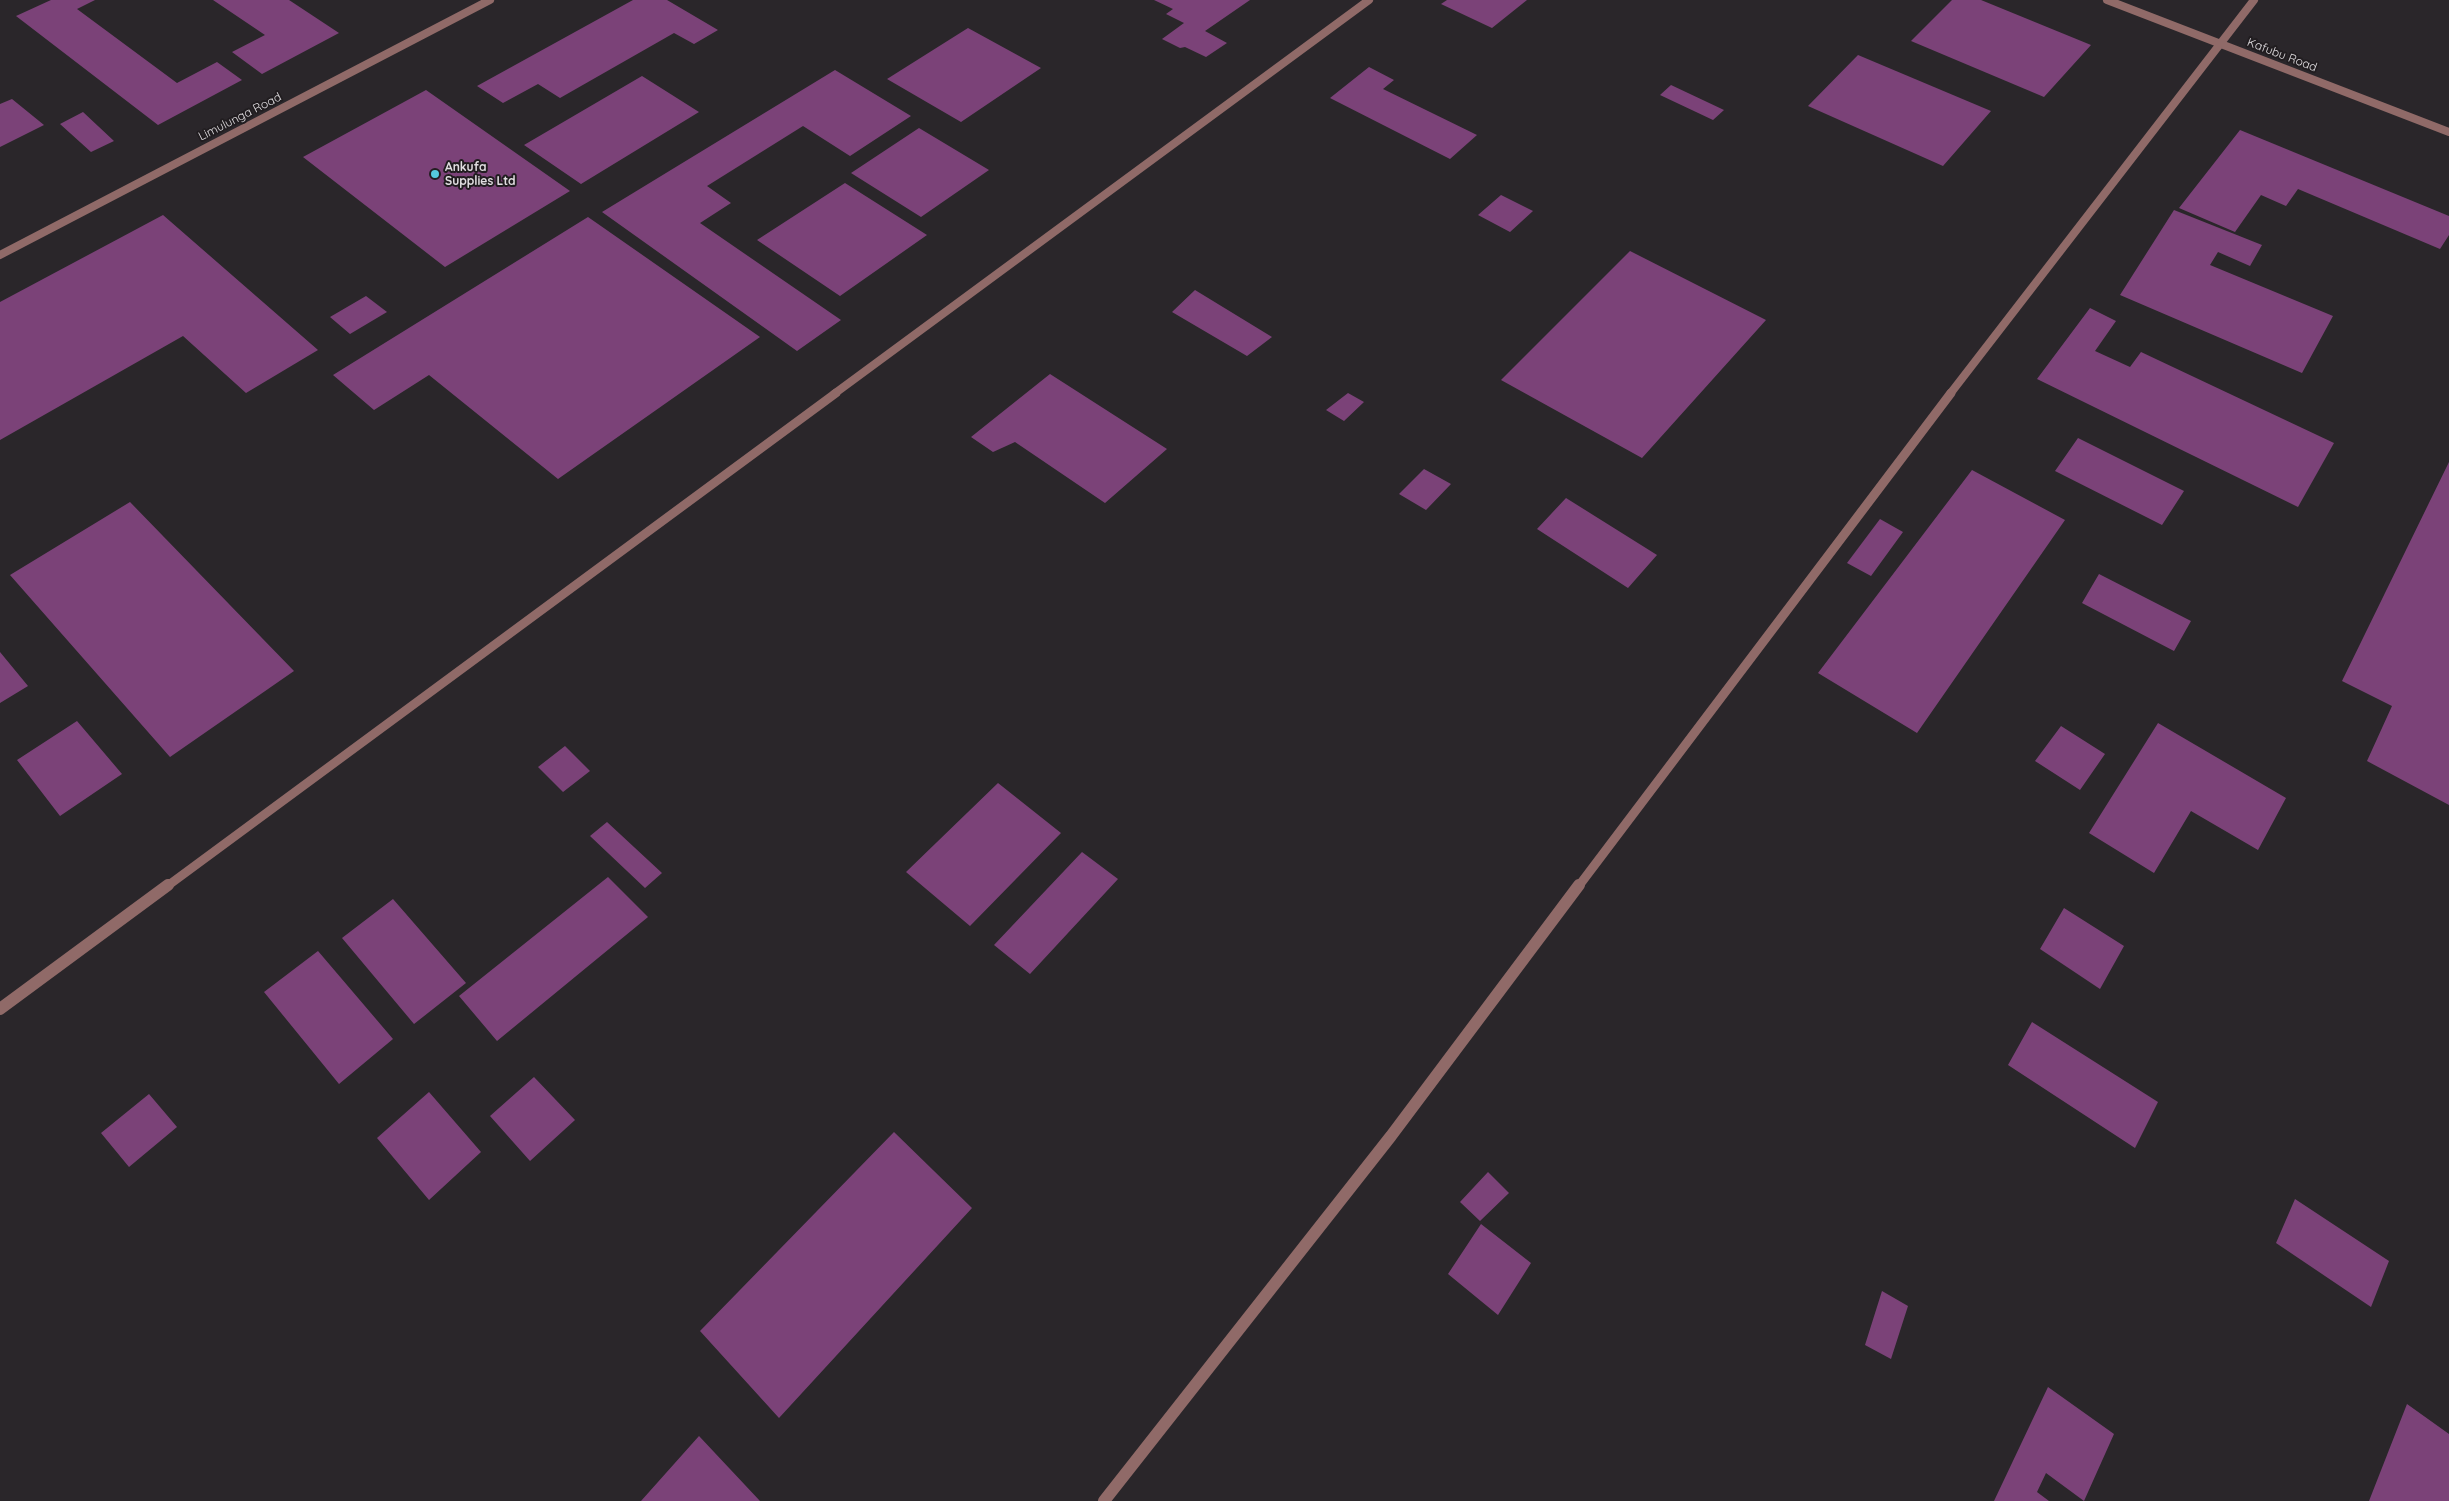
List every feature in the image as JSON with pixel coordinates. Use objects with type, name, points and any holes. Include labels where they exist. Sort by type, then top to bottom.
[{"type":"street","name":"Limulunga Road","points":[[0,255],[490,0]]},
{"type":"street","points":[[0,1009],[1369,0]]},
{"type":"street","name":"Kafubu Road","points":[[2107,0],[2449,132]]},
{"type":"street","points":[[1104,1501],[1391,1136],[1875,492],[2254,0]]},
{"type":"building","points":[[51,0],[95,0],[77,9],[177,83],[217,62],[242,80],[158,125],[16,16]]},
{"type":"building","points":[[213,0],[289,0],[339,33],[262,74],[232,52],[265,35]]},
{"type":"building","points":[[633,0],[667,0],[718,30],[694,44],[674,33],[560,98],[538,84],[503,103],[477,86]]},
{"type":"building","points":[[1154,0],[1250,0],[1205,31],[1227,43],[1206,57],[1185,47],[1180,48],[1162,39],[1184,23],[1166,14],[1173,9]]},
{"type":"building","points":[[1447,0],[1527,0],[1492,28],[1441,4]]},
{"type":"building","points":[[1952,0],[1981,0],[2091,45],[2044,97],[1911,41]]},
{"type":"building","points":[[968,28],[1041,68],[961,122],[887,79]]},
{"type":"building","points":[[1858,55],[1991,111],[1943,166],[1808,106]]},
{"type":"building","points":[[1369,67],[1394,80],[1383,89],[1477,135],[1450,159],[1330,98]]},
{"type":"building","points":[[835,70],[911,116],[850,156],[803,126],[707,186],[731,203],[700,223],[841,320],[797,351],[602,212]]},
{"type":"building","points":[[642,76],[699,112],[581,184],[524,145]]},
{"type":"building","points":[[1671,85],[1724,110],[1713,120],[1660,95]]},
{"type":"building","name":"Ankufa Supplies Ltd","points":[[426,90],[570,191],[445,267],[303,157]]},
{"type":"building","points":[[12,99],[44,125],[0,147],[0,104]]},
{"type":"building","points":[[83,112],[114,141],[91,152],[60,124]]},
{"type":"building","points":[[919,128],[989,170],[921,217],[851,173]]},
{"type":"building","points":[[2240,130],[2449,216],[2449,235],[2440,249],[2298,189],[2286,206],[2261,195],[2235,232],[2179,208]]},
{"type":"building","points":[[845,183],[927,235],[840,296],[757,240]]},
{"type":"building","points":[[1501,195],[1533,211],[1510,232],[1478,215]]},
{"type":"building","points":[[2174,210],[2262,245],[2250,266],[2218,252],[2210,265],[2333,316],[2302,373],[2120,295]]},
{"type":"building","points":[[163,215],[318,350],[246,393],[183,336],[0,440],[0,302]]},
{"type":"building","points":[[588,217],[760,337],[558,479],[429,375],[374,410],[333,375]]},
{"type":"building","points":[[1630,251],[1766,320],[1642,458],[1501,380]]},
{"type":"building","points":[[1195,290],[1272,337],[1247,356],[1172,312]]},
{"type":"building","points":[[366,296],[387,312],[350,334],[330,317]]},
{"type":"building","points":[[2090,308],[2116,321],[2095,351],[2130,367],[2141,352],[2334,443],[2298,507],[2037,379]]},
{"type":"building","points":[[1050,374],[1167,449],[1105,503],[1015,442],[993,452],[971,437]]},
{"type":"building","points":[[1348,393],[1364,402],[1344,421],[1326,410]]},
{"type":"building","points":[[2078,438],[2184,491],[2162,525],[2055,471]]},
{"type":"building","points":[[2449,462],[2449,805],[2367,761],[2392,706],[2342,681]]},
{"type":"building","points":[[1424,469],[1451,484],[1426,510],[1399,494]]},
{"type":"building","points":[[1972,470],[2065,520],[1917,733],[1818,673]]},
{"type":"building","points":[[1566,498],[1657,555],[1628,588],[1537,529]]},
{"type":"building","points":[[130,502],[294,671],[170,757],[10,575]]},
{"type":"building","points":[[1880,519],[1903,532],[1871,576],[1847,563]]},
{"type":"building","points":[[2099,574],[2191,621],[2174,651],[2082,603]]},
{"type":"building","points":[[0,652],[28,686],[0,703]]},
{"type":"building","points":[[77,721],[122,774],[60,816],[17,760]]},
{"type":"building","points":[[2158,723],[2286,798],[2258,850],[2191,811],[2154,873],[2089,833]]},
{"type":"building","points":[[2061,726],[2105,754],[2080,790],[2035,761]]},
{"type":"building","points":[[565,746],[590,771],[563,792],[538,767]]},
{"type":"building","points":[[998,783],[1061,833],[970,926],[906,872]]},
{"type":"building","points":[[607,822],[662,873],[645,888],[590,836]]},
{"type":"building","points":[[1082,852],[1118,879],[1030,974],[994,945]]},
{"type":"building","points":[[608,877],[648,917],[497,1041],[459,996]]},
{"type":"building","points":[[393,899],[466,983],[414,1024],[342,938]]},
{"type":"building","points":[[2064,908],[2124,946],[2100,989],[2040,949]]},
{"type":"building","points":[[318,951],[393,1039],[339,1084],[264,992]]},
{"type":"building","points":[[2032,1022],[2158,1102],[2135,1148],[2008,1065]]},
{"type":"building","points":[[534,1077],[575,1120],[530,1161],[490,1116]]},
{"type":"building","points":[[429,1092],[481,1152],[429,1200],[377,1138]]},
{"type":"building","points":[[149,1094],[177,1127],[129,1167],[101,1133]]},
{"type":"building","points":[[894,1132],[972,1208],[779,1418],[700,1331]]},
{"type":"building","points":[[1488,1172],[1509,1193],[1480,1221],[1460,1202]]},
{"type":"building","points":[[2295,1199],[2389,1261],[2371,1307],[2276,1243]]},
{"type":"building","points":[[1481,1224],[1531,1263],[1498,1315],[1448,1274]]},
{"type":"building","points":[[1882,1291],[1908,1306],[1891,1359],[1865,1345]]},
{"type":"building","points":[[2048,1387],[2114,1434],[2084,1501],[2046,1473],[2037,1492],[2049,1501],[1994,1501]]},
{"type":"building","points":[[2407,1404],[2449,1434],[2449,1501],[2369,1501]]},
{"type":"building","points":[[699,1436],[760,1501],[641,1501]]},
{"type":"place","name":"Ankufa Supplies Ltd","points":[[435,174]]}]
